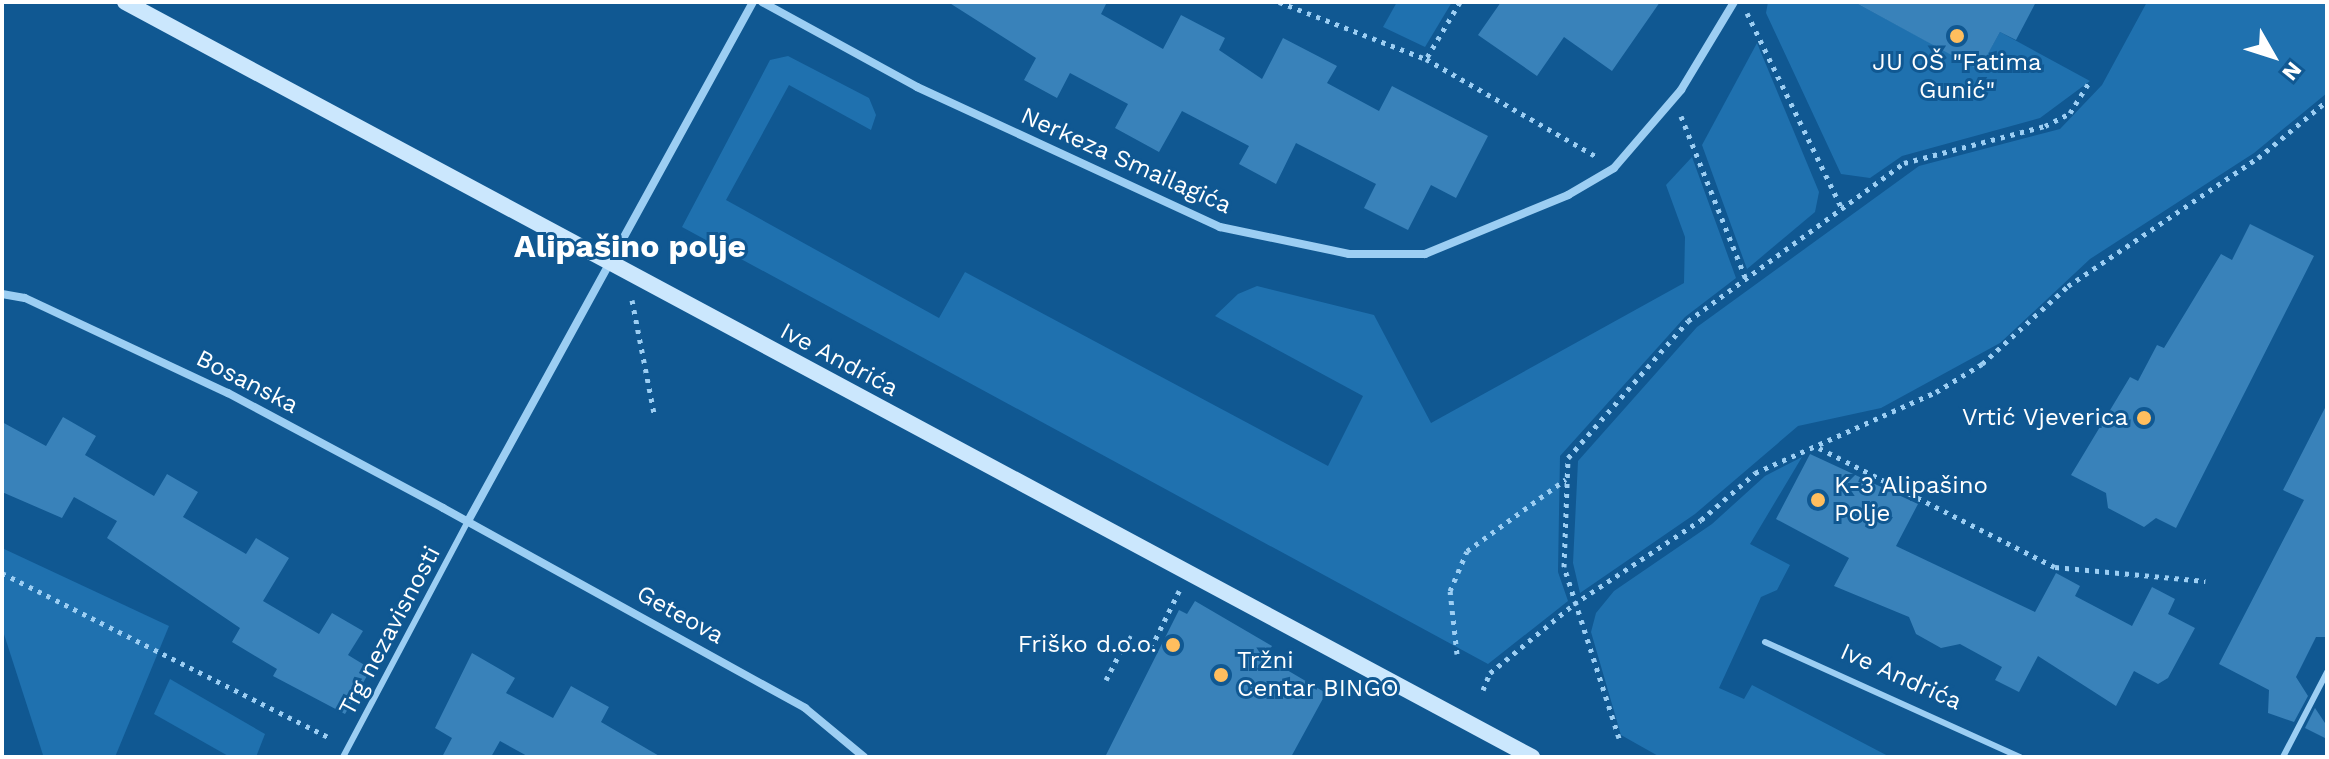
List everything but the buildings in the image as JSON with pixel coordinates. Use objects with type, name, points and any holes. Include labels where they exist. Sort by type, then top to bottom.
[{"type":"main road","name":"Ive Andrića","points":[[125,2],[609,265],[1532,757]]},
{"type":"street","points":[[468,521],[753,2]]},
{"type":"street","name":"Nerkeza Smailagića","points":[[762,2],[917,87],[1220,227],[1349,254],[1425,254],[1530,212],[1614,168],[1681,90],[1734,2]]},
{"type":"street","name":"Bosanska","points":[[2,294],[25,298],[228,393],[468,521]]},
{"type":"street","name":"Geteova","points":[[468,521],[805,708],[864,757]]},
{"type":"lane","name":"Trg nezavisnosti","points":[[343,757],[468,521]]},
{"type":"lane","name":"Ive Andrića","points":[[1765,642],[2017,757]]},
{"type":"lane","points":[[2283,757],[2327,672]]},
{"type":"path","points":[[1279,2],[1426,59],[1599,158]]},
{"type":"path","points":[[1426,59],[1460,2]]},
{"type":"path","points":[[1734,2],[1756,20],[1842,209]]},
{"type":"path","points":[[1619,738],[1564,567],[1568,458],[1688,321],[1904,163],[2045,126],[2070,113],[2090,81]]},
{"type":"path","points":[[1483,690],[1490,673],[1574,604],[1701,520],[1755,473],[1819,448],[1982,364],[2068,286],[2258,158],[2327,101]]},
{"type":"path","points":[[1681,116],[1746,279]]},
{"type":"path","points":[[631,298],[654,413]]},
{"type":"path","points":[[1819,448],[2055,567],[2205,581]]},
{"type":"path","points":[[1457,654],[1450,591],[1467,551],[1567,478]]},
{"type":"path","points":[[2,573],[348,747]]},
{"type":"path","points":[[1106,680],[1128,637],[1151,648],[1179,590]]},
{"type":"shaded area","points":[[1397,2],[1452,2],[1425,47],[1383,27]]},
{"type":"shaded area","points":[[1768,2],[1854,2],[1979,69],[2000,32],[2090,81],[2040,118],[1902,156],[1870,178],[1841,174],[1766,13]]},
{"type":"shaded area","points":[[2147,2],[2327,2],[2327,93],[2254,153],[2090,259],[2000,343],[1881,408],[1798,426],[1695,514],[1580,593],[1573,563],[1578,461],[1697,327],[1919,166],[2060,129],[2102,85]]},
{"type":"shaded area","points":[[1757,43],[1819,192],[1815,212],[1747,269],[1702,145]]},
{"type":"shaded area","points":[[788,56],[869,98],[876,115],[871,130],[789,85],[726,200],[939,318],[965,272],[1328,466],[1363,396],[1215,316],[1238,294],[1257,286],[1374,315],[1431,423],[1684,283],[1685,237],[1666,185],[1692,157],[1736,278],[1685,317],[1560,456],[1558,572],[1568,601],[1488,664],[682,227],[770,60]]},
{"type":"shaded area","points":[[1802,457],[1750,544],[1790,565],[1777,590],[1761,597],[1719,688],[1744,699],[1752,685],[1890,757],[1660,757],[1621,735],[1591,632],[1596,613],[1614,591],[1712,524],[1765,476]]},
{"type":"shaded area","points":[[2,548],[169,626],[115,757],[43,755],[2,628]]},
{"type":"shaded area","points":[[170,679],[265,734],[256,757],[230,757],[154,714]]},
{"type":"place","name":"JU OŠ \"Fatima Gunić\"","points":[[1957,36]]},
{"type":"place","name":"Vrtić Vjeverica","points":[[2144,418]]},
{"type":"place","name":"K-3 Alipašino Polje","points":[[1818,500]]},
{"type":"place","name":"Friško d.o.o.","points":[[1173,645]]},
{"type":"place","name":"Tržni Centar BINGO","points":[[1221,675]]},
{"type":"district","name":"Alipašino polje","points":[[630,246]]}]
